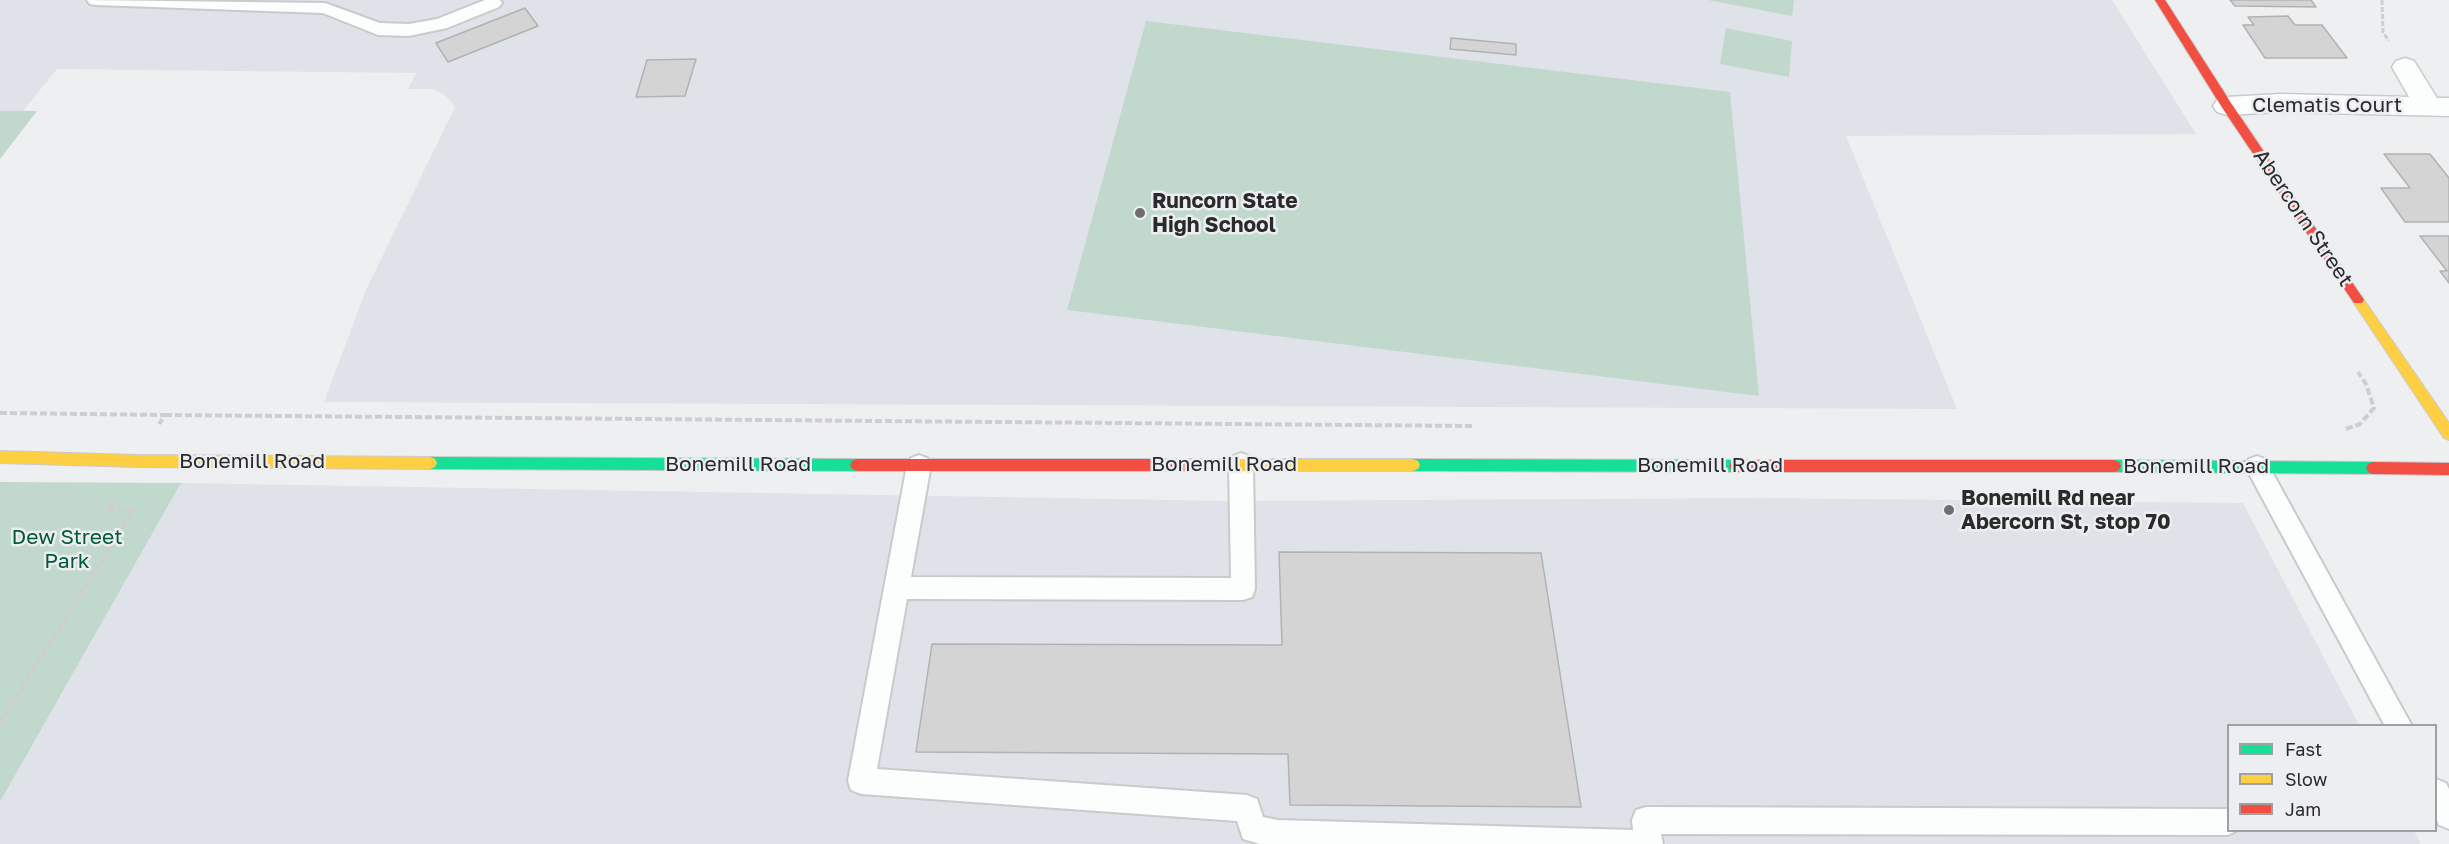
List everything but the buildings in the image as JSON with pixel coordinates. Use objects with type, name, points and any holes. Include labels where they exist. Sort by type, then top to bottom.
[{"type":"street","name":"Abercorn Street","points":[[2160,0],[2227,106],[2449,434]]},
{"type":"street","name":"Clematis Court","points":[[2405,67],[2438,107]]},
{"type":"street","name":"Clematis Court","points":[[2227,106],[2280,103],[2438,107]]},
{"type":"street","name":"Bonemill Road","points":[[0,458],[138,461],[919,465],[2257,466],[2449,469]]},
{"type":"lane","points":[[96,0],[325,8],[378,29],[409,30],[441,24],[493,3]]},
{"type":"lane","points":[[897,588],[1243,589],[1241,464]]},
{"type":"lane","points":[[919,465],[861,781],[1247,808],[1252,829],[1278,834],[1649,844],[1646,820],[2227,822]]},
{"type":"lane","points":[[2257,466],[2398,724]]},
{"type":"lane","points":[[2437,794],[2449,816]]},
{"type":"path","points":[[2382,0],[2383,32],[2405,67]]},
{"type":"path","points":[[2343,430],[2360,424],[2374,408],[2366,384],[2353,364]]},
{"type":"path","points":[[0,412],[1486,426]]},
{"type":"path","points":[[0,723],[133,510],[108,510],[165,415]]},
{"type":"shaded area","name":"Runcorn State High School","points":[[0,0],[2112,0],[2196,134],[1846,136],[1957,409],[324,402],[366,290],[455,107],[445,95],[432,89],[408,89],[416,73],[57,69],[23,111],[0,111]]},
{"type":"shaded area","points":[[181,483],[1229,501],[1759,498],[2243,503],[2358,724],[2227,724],[2227,832],[2415,832],[2421,844],[0,844],[0,802]]},
{"type":"green space","points":[[1708,0],[1794,0],[1792,16]]},
{"type":"green space","points":[[1146,21],[1730,92],[1759,396],[1067,310]]},
{"type":"green space","points":[[1726,28],[1792,41],[1789,77],[1720,64]]},
{"type":"green space","points":[[0,111],[37,111],[0,159]]},
{"type":"green space","name":"Dew Street Park","points":[[0,482],[181,483],[0,802]]},
{"type":"traffic: fast","points":[[430,463],[857,465]]},
{"type":"traffic: fast","points":[[1413,465],[1736,466]]},
{"type":"traffic: fast","points":[[2114,466],[2373,468]]},
{"type":"traffic: slow","points":[[2358,300],[2449,434]]},
{"type":"traffic: slow","points":[[0,457],[138,461],[430,463]]},
{"type":"traffic: slow","points":[[1185,465],[1413,465]]},
{"type":"traffic: jam","points":[[2160,0],[2227,106],[2358,300]]},
{"type":"traffic: jam","points":[[857,465],[1185,465]]},
{"type":"traffic: jam","points":[[1736,466],[2114,466]]},
{"type":"traffic: jam","points":[[2373,468],[2449,469]]},
{"type":"place","name":"Runcorn State High School","points":[[1140,213]]},
{"type":"place","name":"Bonemill Rd near Abercorn St, stop 70","points":[[1949,510]]}]
